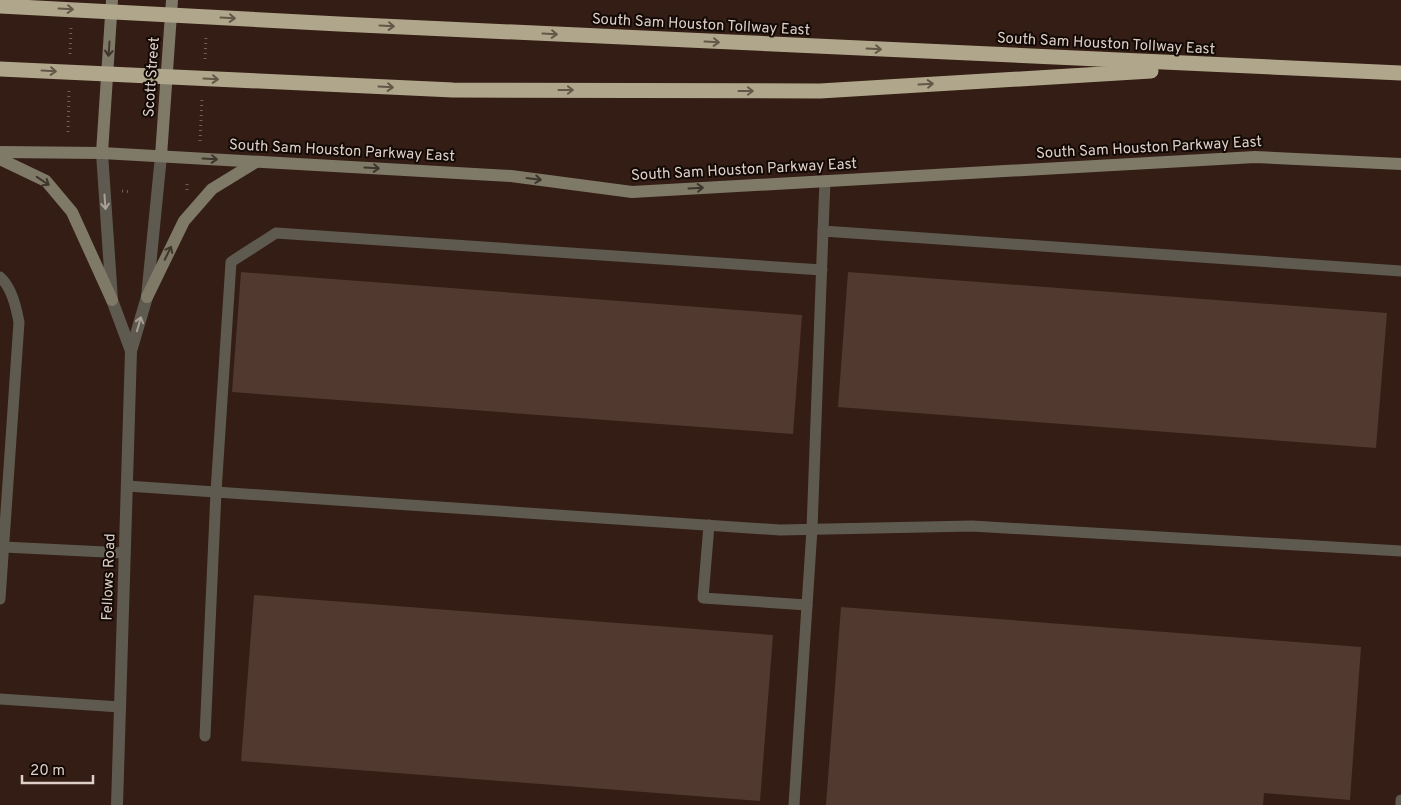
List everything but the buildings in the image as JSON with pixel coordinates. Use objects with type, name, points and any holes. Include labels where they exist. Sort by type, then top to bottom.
[{"type":"highway","name":"South Sam Houston Tollway East","points":[[0,6],[339,24],[1401,73]]},
{"type":"highway","points":[[0,69],[453,90],[820,91],[1230,66]]},
{"type":"main road","points":[[102,153],[112,0]]},
{"type":"main road","name":"Scott Street","points":[[161,156],[172,0]]},
{"type":"main road","name":"South Sam Houston Parkway East","points":[[0,152],[102,153],[511,176],[632,192],[1255,157],[1401,164]]},
{"type":"main road","points":[[0,159],[46,182],[72,212],[112,300]]},
{"type":"main road","points":[[147,297],[184,222],[212,190],[256,162]]},
{"type":"street","name":"Fellows Road","points":[[102,153],[112,300],[131,351]]},
{"type":"street","name":"Fellows Road","points":[[117,805],[131,351],[147,297],[161,156]]},
{"type":"lane","points":[[794,805],[812,529],[826,181]]},
{"type":"lane","points":[[823,231],[1401,271]]},
{"type":"lane","points":[[205,736],[216,492],[231,262],[276,233],[822,270]]},
{"type":"lane","points":[[0,277],[4,281],[15,304],[19,322],[0,599]]},
{"type":"lane","points":[[127,486],[780,530],[972,526],[1401,551]]},
{"type":"lane","points":[[709,525],[703,598],[807,605]]},
{"type":"lane","points":[[4,547],[125,553]]},
{"type":"lane","points":[[0,699],[120,707]]},
{"type":"lane","points":[[1401,800],[1401,805]]}]
